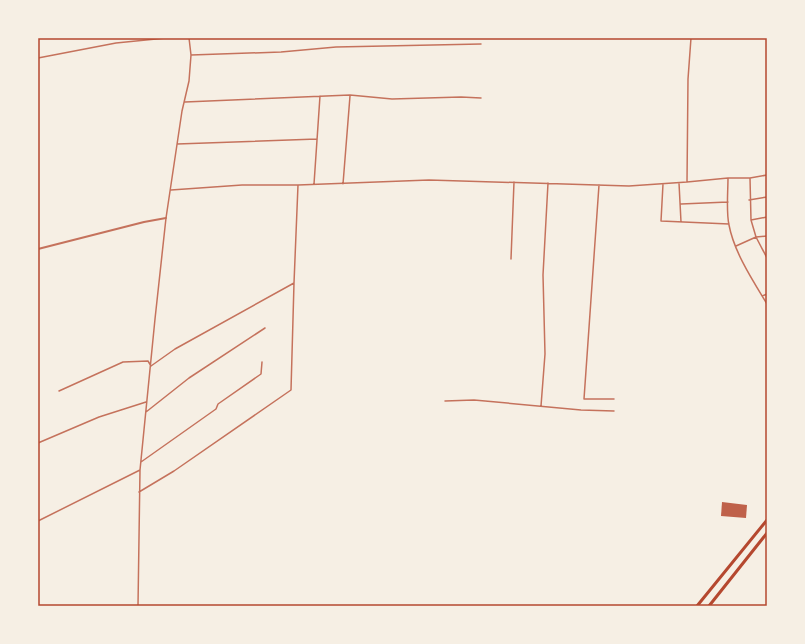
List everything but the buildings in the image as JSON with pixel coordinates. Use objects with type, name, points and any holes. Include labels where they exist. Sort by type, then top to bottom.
[{"type":"highway","points":[[697,606],[767,520]]},
{"type":"highway","points":[[710,605],[767,533]]},
{"type":"highway","points":[[705,596],[712,599],[710,605]]},
{"type":"street","points":[[38,58],[116,43],[166,38]]},
{"type":"street","points":[[138,606],[139,492],[146,402],[166,218],[184,102],[189,81],[191,55],[189,38]]},
{"type":"street","points":[[687,182],[688,79],[691,38]]},
{"type":"street","points":[[191,55],[281,52],[336,47],[481,44]]},
{"type":"street","points":[[184,102],[350,95],[392,99],[461,97],[481,98]]},
{"type":"street","points":[[343,184],[350,95]]},
{"type":"street","points":[[314,184],[320,96]]},
{"type":"street","points":[[177,144],[317,139]]},
{"type":"street","points":[[171,190],[242,185],[343,184],[429,180],[629,186],[728,178],[750,178],[767,175]]},
{"type":"street","points":[[728,178],[729,224],[736,246],[767,304]]},
{"type":"street","points":[[750,178],[749,200],[751,220],[756,237],[767,258]]},
{"type":"street","points":[[511,259],[514,182]]},
{"type":"street","points":[[541,406],[545,354],[543,275],[548,183]]},
{"type":"street","points":[[679,183],[681,222]]},
{"type":"street","points":[[663,184],[661,221],[729,224]]},
{"type":"street","points":[[139,492],[174,471],[291,390],[298,185]]},
{"type":"street","points":[[599,185],[584,399],[614,399]]},
{"type":"street","points":[[749,200],[767,198]]},
{"type":"street","points":[[681,204],[728,202]]},
{"type":"street","points":[[751,220],[767,217]]},
{"type":"street","points":[[38,249],[144,222],[166,218]]},
{"type":"street","points":[[736,246],[756,237],[767,236]]},
{"type":"street","points":[[151,366],[175,349],[294,283]]},
{"type":"street","points":[[762,296],[767,294]]},
{"type":"street","points":[[146,412],[188,379],[265,328]]},
{"type":"street","points":[[59,391],[123,362],[148,361],[151,366]]},
{"type":"street","points":[[141,462],[216,409],[218,404],[261,374],[262,362]]},
{"type":"street","points":[[445,401],[474,400],[581,410],[614,411]]},
{"type":"street","points":[[38,443],[99,417],[146,402]]},
{"type":"street","points":[[38,521],[140,470]]}]
